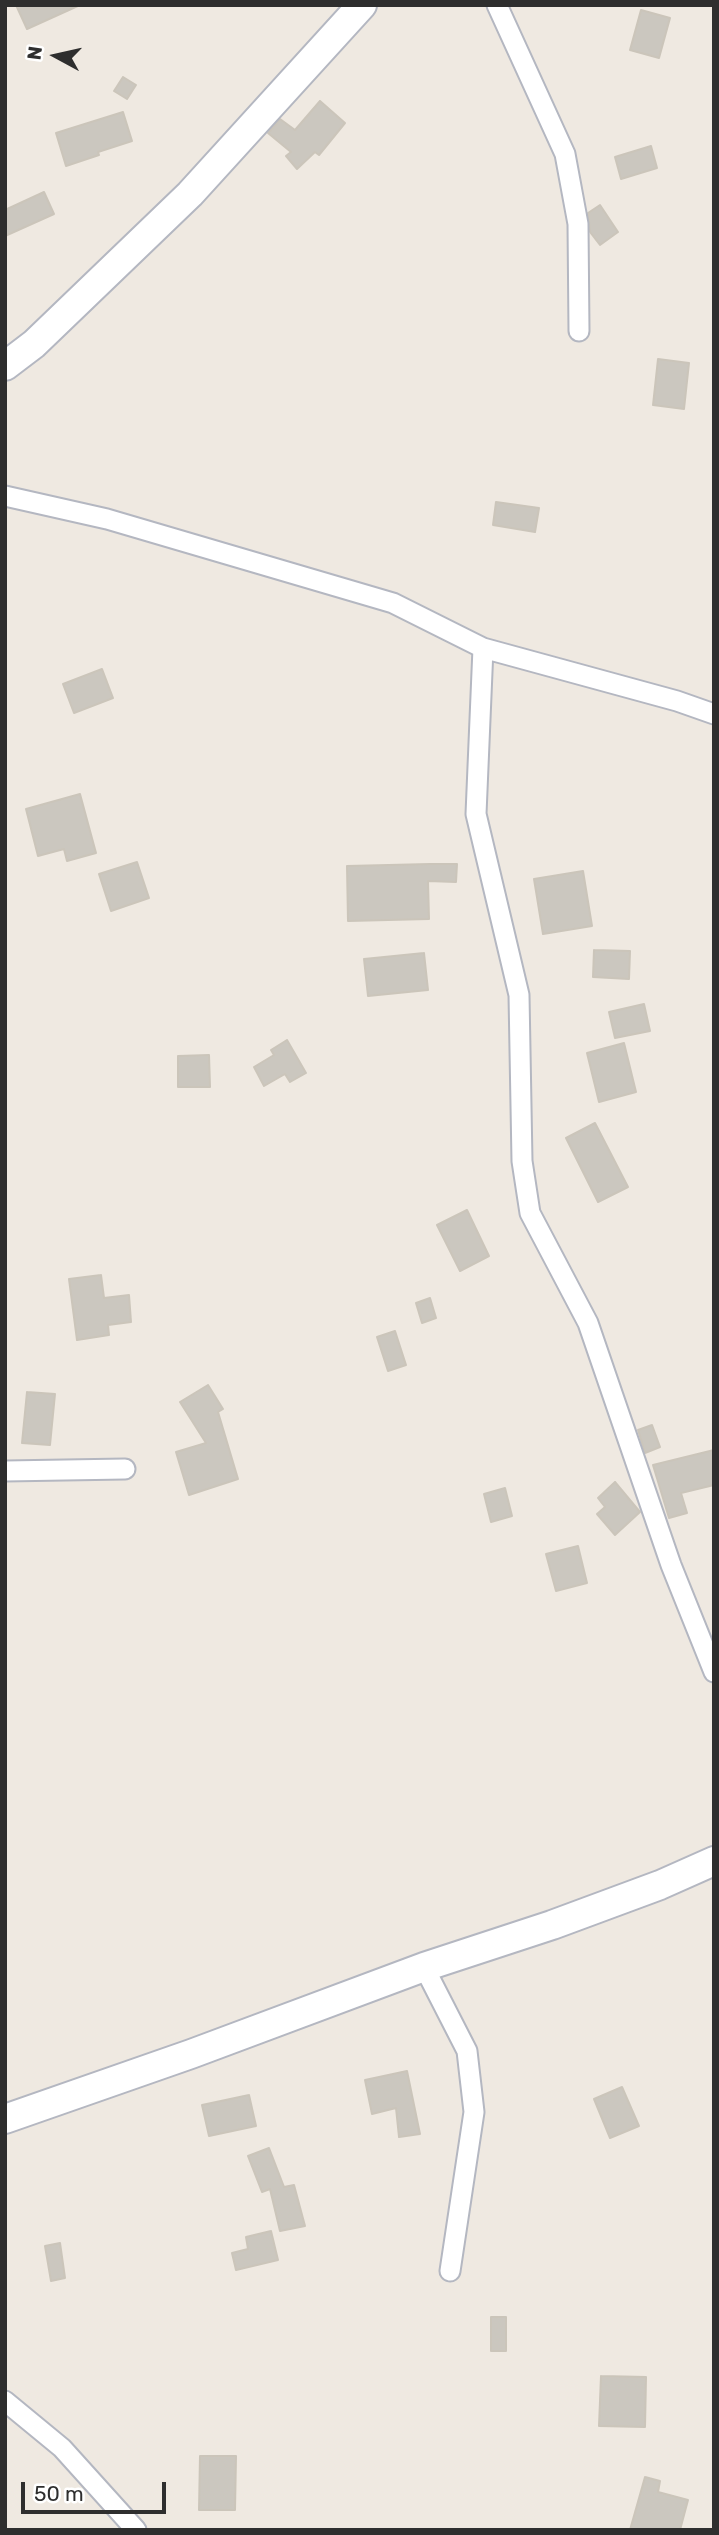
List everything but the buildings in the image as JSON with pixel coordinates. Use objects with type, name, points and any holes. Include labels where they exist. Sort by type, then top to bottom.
[{"type":"street","points":[[5,366],[34,344],[190,194],[362,5]]},
{"type":"street","points":[[497,5],[565,155],[578,224],[579,331]]},
{"type":"street","points":[[5,496],[107,519],[393,603],[483,648],[677,701],[714,714]]},
{"type":"street","points":[[483,648],[476,814],[520,995],[522,1161],[530,1213],[588,1323],[671,1565],[714,1672]]},
{"type":"street","points":[[5,1471],[125,1469]]},
{"type":"street","points":[[5,2119],[191,2054],[424,1967],[552,1925],[660,1885],[714,1861]]},
{"type":"street","points":[[424,1967],[467,2051],[474,2112],[450,2271]]},
{"type":"street","points":[[5,2401],[62,2448],[136,2530]]}]
